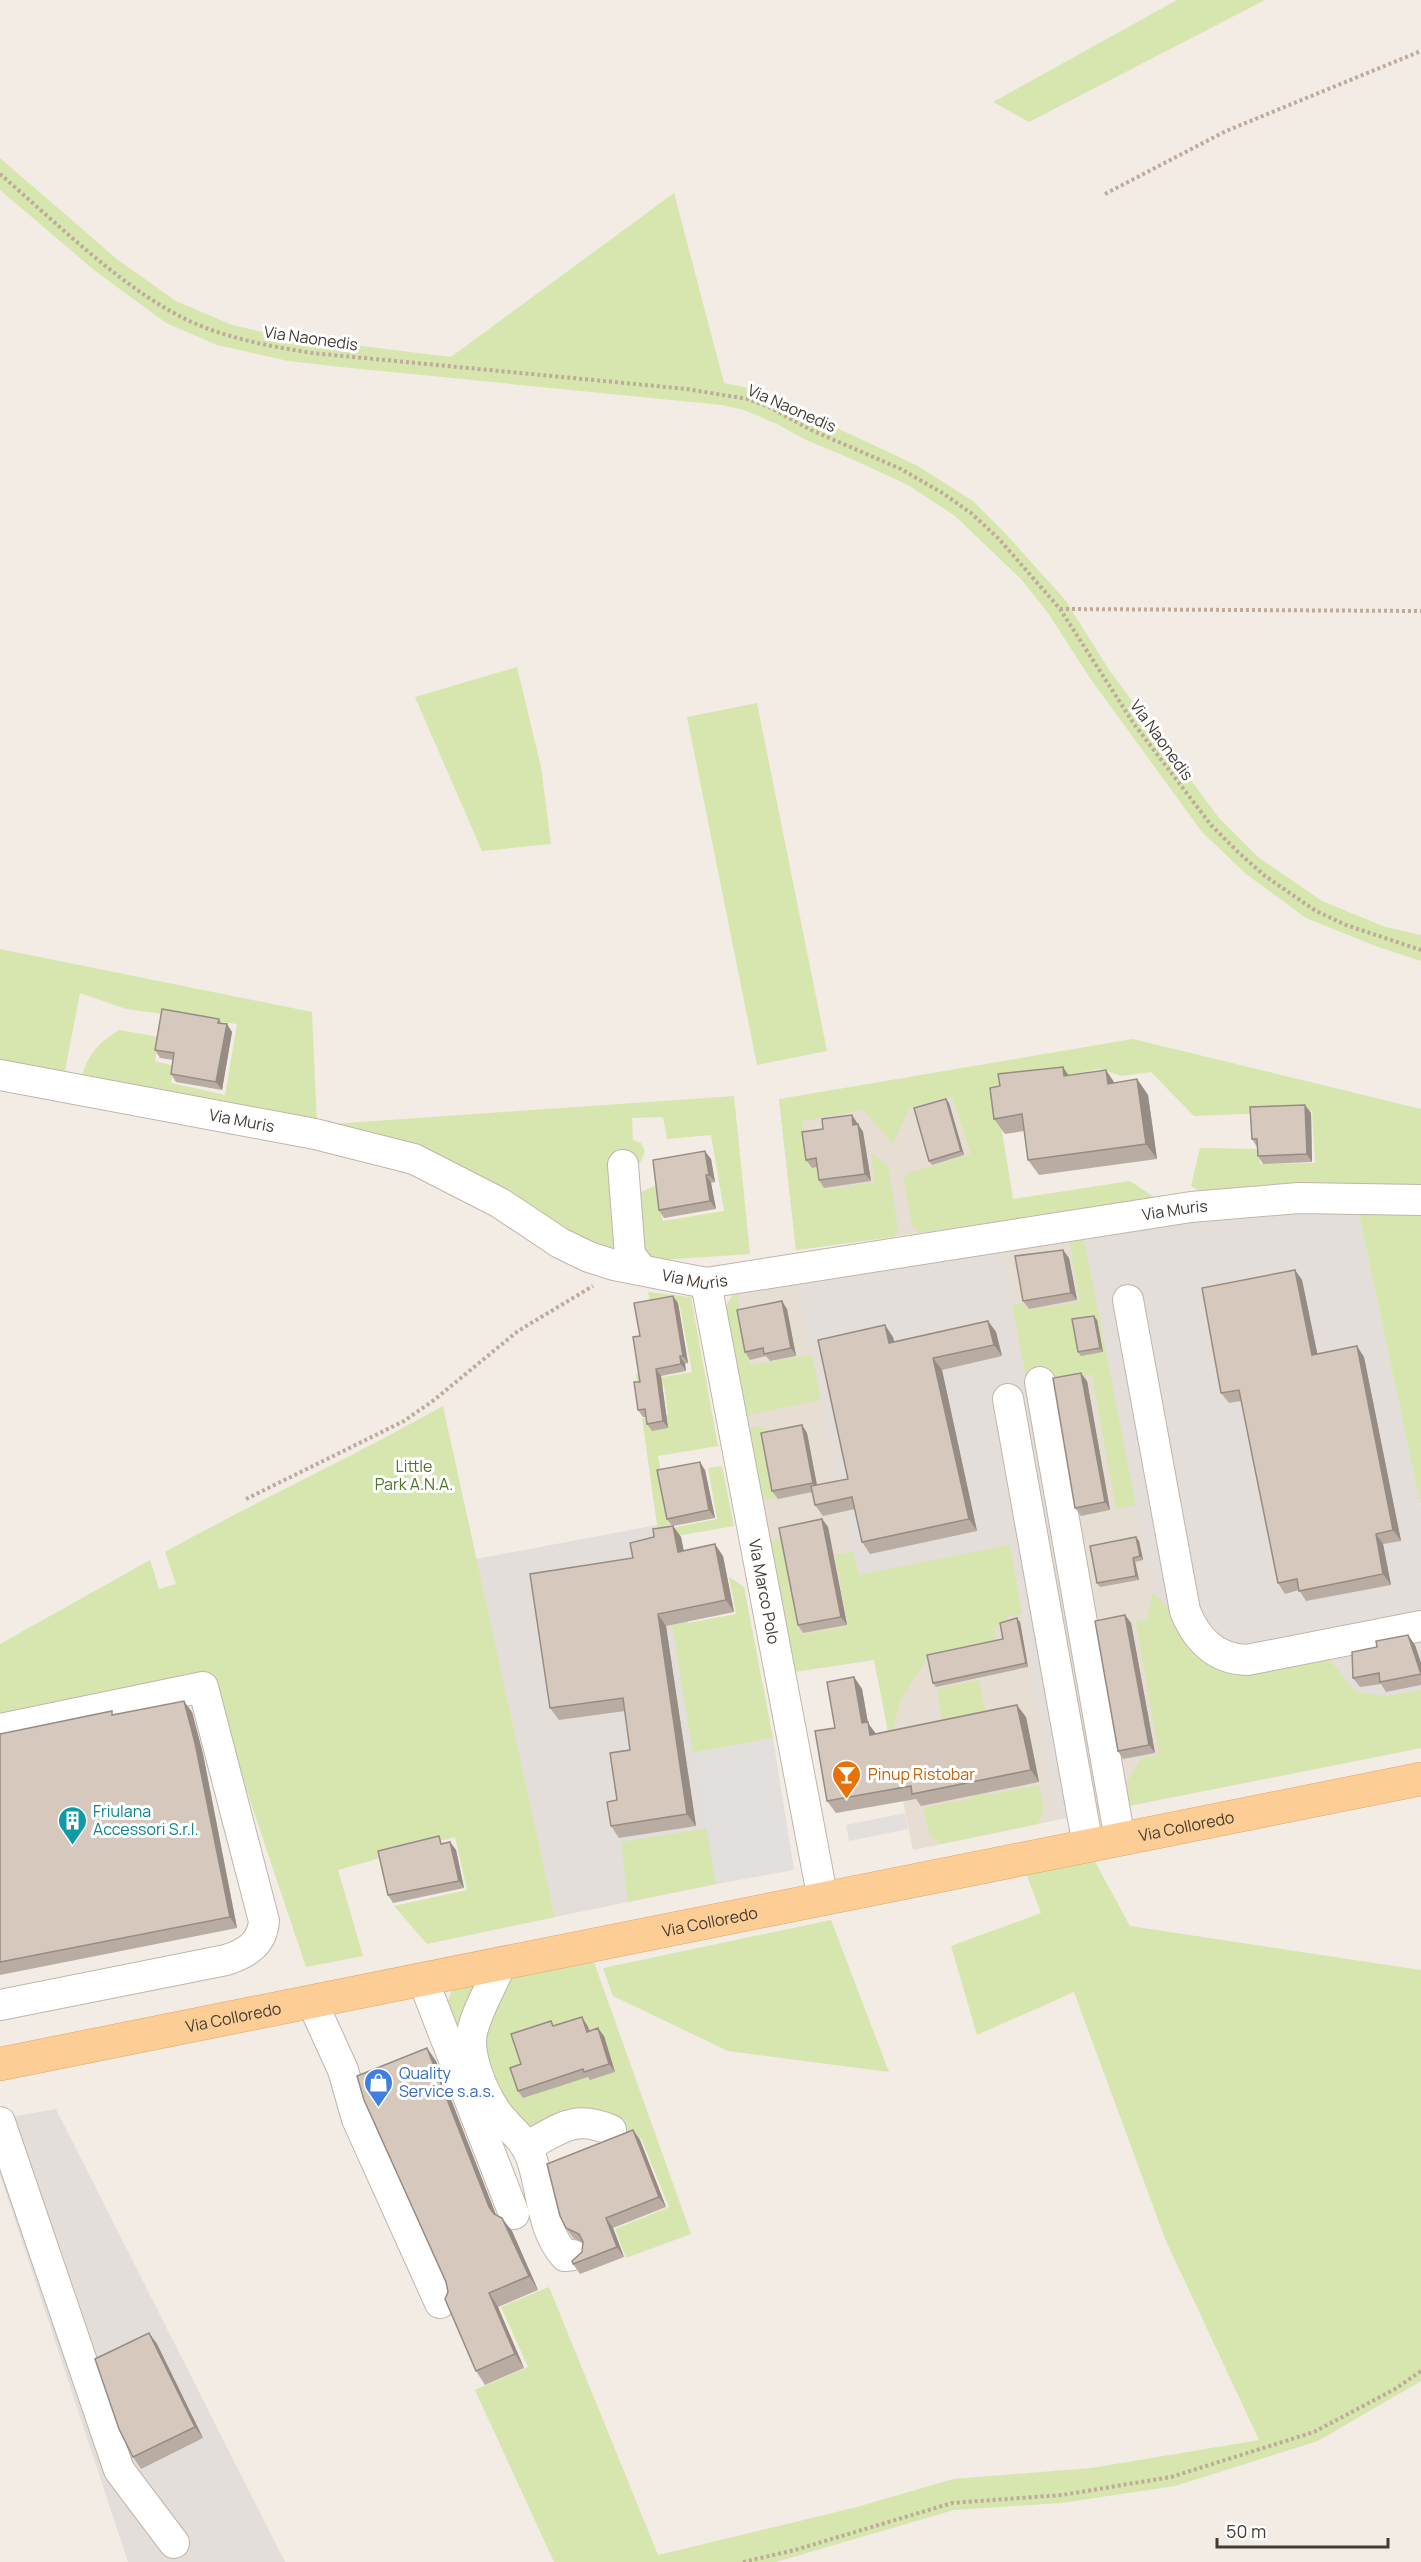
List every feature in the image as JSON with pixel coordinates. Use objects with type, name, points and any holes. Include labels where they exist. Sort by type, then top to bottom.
[{"type":"main road","name":"Via Colloredo","points":[[0,2064],[1421,1779]]},
{"type":"street","name":"Via Muris","points":[[0,1075],[315,1134],[414,1159],[500,1203],[560,1243],[589,1257],[614,1265],[706,1283],[1191,1207],[1299,1198],[1421,1200]]},
{"type":"street","points":[[623,1165],[630,1255],[641,1269]]},
{"type":"street","name":"Via Marco Polo","points":[[706,1283],[823,1900]]},
{"type":"street","points":[[1128,1300],[1185,1611],[1190,1624],[1203,1642],[1221,1655],[1234,1660],[1247,1660],[1421,1626]]},
{"type":"street","points":[[1040,1382],[1120,1840]]},
{"type":"street","points":[[1008,1399],[1088,1846]]},
{"type":"street","points":[[0,1728],[203,1687],[264,1921],[263,1932],[256,1944],[242,1955],[0,2005]]},
{"type":"street","points":[[501,1964],[474,2026],[471,2041],[477,2072],[495,2110],[527,2146],[533,2160],[542,2209],[560,2249],[565,2256],[573,2255]]},
{"type":"street","points":[[423,1980],[514,2214]]},
{"type":"street","points":[[312,2002],[343,2070],[357,2119],[440,2303]]},
{"type":"street","points":[[0,2121],[119,2470],[174,2543]]},
{"type":"street","points":[[527,2146],[573,2122],[592,2122],[611,2130]]},
{"type":"path","points":[[1106,194],[1226,131],[1421,51]]},
{"type":"path","name":"Via Naonedis","points":[[0,174],[89,251],[142,292],[168,310],[200,326],[229,336],[312,353],[687,389],[747,399],[767,406],[819,433],[854,446],[901,469],[971,513],[999,539],[1060,609],[1134,724],[1210,825],[1238,852],[1265,876],[1316,911],[1346,925],[1421,950]]},
{"type":"path","points":[[1060,609],[1421,611]]},
{"type":"path","points":[[246,1499],[404,1421],[434,1400],[518,1331],[572,1297],[600,1283]]},
{"type":"path","points":[[743,2562],[795,2550],[952,2503],[1062,2494],[1171,2477],[1314,2432],[1395,2389],[1421,2371]]},
{"type":"shaded area","points":[[952,1096],[991,1223],[796,1250],[779,1099]]},
{"type":"shaded area","points":[[1358,1209],[1421,1507],[1421,1748],[1192,1793],[1084,1238],[1197,1218]]},
{"type":"shaded area","points":[[1084,1238],[1192,1793],[1103,1811],[1003,1251]]},
{"type":"shaded area","points":[[1003,1251],[1103,1811],[1057,1820],[1010,1545],[858,1575],[797,1282]]},
{"type":"shaded area","points":[[797,1282],[1010,1545],[1057,1820],[913,1850],[874,1660],[793,1672],[725,1308],[733,1293]]},
{"type":"shaded area","points":[[657,1525],[716,1884],[555,1917],[476,1559]]},
{"type":"shaded area","points":[[773,1738],[794,1870],[716,1884],[693,1753]]},
{"type":"shaded area","points":[[905,1813],[908,1829],[849,1841],[846,1825]]},
{"type":"shaded area","points":[[56,2109],[285,2562],[128,2562],[0,2175],[0,2119]]},
{"type":"green space","points":[[1177,0],[1265,0],[1029,122],[993,102]]},
{"type":"green space","points":[[0,158],[118,260],[176,301],[232,325],[280,336],[451,357],[674,193],[724,383],[754,389],[790,404],[916,465],[973,501],[1066,601],[1109,670],[1219,818],[1258,857],[1322,901],[1385,927],[1421,935],[1421,961],[1378,947],[1306,918],[1246,874],[1202,832],[1090,678],[1048,613],[1021,579],[955,516],[908,485],[806,440],[777,424],[744,410],[722,405],[288,361],[217,345],[166,323],[94,270],[0,190]]},
{"type":"green space","points":[[517,667],[541,767],[551,844],[482,851],[415,697]]},
{"type":"green space","points":[[757,703],[827,1051],[757,1065],[687,717]]},
{"type":"green space","points":[[0,949],[312,1012],[317,1125],[734,1096],[750,1254],[647,1261],[633,1195],[655,1186],[663,1221],[724,1211],[711,1135],[667,1139],[663,1117],[632,1118],[633,1140],[641,1143],[645,1151],[640,1163],[630,1167],[617,1259],[444,1164],[81,1079],[94,1050],[119,1030],[159,1037],[155,1061],[174,1066],[171,1083],[225,1095],[237,1024],[126,1009],[80,993],[64,1076],[0,1063]]},
{"type":"green space","points":[[1133,1039],[1421,1109],[1421,1188],[1203,1193],[1191,1186],[1200,1148],[1259,1149],[1260,1164],[1315,1163],[1312,1111],[1194,1116],[1151,1072],[1122,1076],[1100,1069],[1003,1087],[996,1094],[1013,1199],[1130,1181],[1157,1199],[919,1233],[912,1225],[904,1181],[906,1174],[970,1154],[952,1096],[909,1108],[893,1144],[863,1110],[802,1121],[809,1169],[820,1168],[824,1190],[875,1182],[871,1152],[888,1167],[898,1229],[894,1237],[796,1250],[779,1099]]},
{"type":"green space","points":[[1358,1209],[1421,1211],[1421,1503],[1420,1503]]},
{"type":"green space","points":[[1084,1238],[1136,1505],[1116,1509],[1092,1374],[1027,1384],[1012,1305],[1025,1303],[1027,1310],[1080,1302],[1069,1241]]},
{"type":"green space","points":[[736,1291],[750,1365],[812,1355],[821,1400],[743,1416],[725,1308]]},
{"type":"green space","points":[[648,1292],[691,1297],[718,1446],[658,1456],[671,1528],[717,1519],[708,1468],[722,1466],[734,1526],[659,1539],[642,1418],[668,1415],[664,1385],[638,1388],[636,1374],[649,1372],[651,1379],[692,1372],[679,1302],[651,1306]]},
{"type":"green space","name":"Little Park A.N.A.","points":[[443,1406],[555,1917],[427,1944],[394,1906],[467,1890],[455,1837],[338,1870],[363,1956],[306,1967],[207,1672],[0,1716],[0,1644],[150,1560],[159,1589],[176,1584],[165,1552]]},
{"type":"green space","points":[[759,1426],[770,1431],[765,1440],[776,1498],[760,1501],[745,1429]]},
{"type":"green space","points":[[784,1539],[802,1635],[848,1626],[835,1555],[853,1552],[859,1575],[1010,1545],[1022,1614],[1008,1616],[1008,1623],[994,1628],[999,1655],[928,1657],[900,1701],[890,1742],[874,1660],[793,1672],[767,1541]]},
{"type":"green space","points":[[729,1577],[744,1587],[773,1738],[693,1753],[669,1605],[684,1602],[688,1623],[736,1614]]},
{"type":"green space","points":[[1153,1592],[1173,1614],[1193,1650],[1326,1656],[1357,1693],[1387,1696],[1421,1690],[1421,1748],[1119,1808],[1121,1793],[1140,1760],[1159,1754],[1136,1622],[1147,1619]]},
{"type":"green space","points":[[979,1680],[987,1722],[974,1725],[988,1795],[1039,1785],[1044,1808],[1038,1824],[941,1844],[930,1836],[923,1808],[973,1798],[959,1728],[944,1731],[937,1689]]},
{"type":"green space","points":[[707,1828],[716,1884],[628,1902],[621,1842]]},
{"type":"green space","points":[[1094,1860],[1130,1926],[1421,1970],[1421,2381],[1318,2441],[1175,2486],[1061,2503],[954,2510],[776,2562],[554,2562],[475,2390],[528,2367],[501,2307],[549,2287],[658,2555],[857,2507],[953,2479],[1091,2468],[1259,2440],[1166,2241],[1074,1992],[977,2035],[951,1946],[1041,1913],[1026,1873]]},
{"type":"green space","points":[[831,1920],[889,2072],[728,2051],[613,1996],[603,1968]]},
{"type":"green space","points":[[594,1962],[691,2234],[626,2258],[615,2229],[669,2207],[641,2138],[632,2142],[533,2129],[512,2121],[479,2032],[460,2054],[444,2013],[452,1989]]},
{"type":"building","points":[[162,1009],[219,1019],[218,1023],[227,1024],[216,1082],[171,1074],[174,1053],[155,1050]]},
{"type":"building","points":[[1063,1067],[1064,1076],[1106,1070],[1108,1084],[1137,1079],[1146,1144],[1028,1160],[1022,1114],[994,1119],[990,1088],[1000,1086],[998,1074]]},
{"type":"building","points":[[946,1099],[961,1151],[929,1161],[914,1108]]},
{"type":"building","points":[[1305,1105],[1307,1154],[1258,1156],[1257,1139],[1252,1139],[1250,1107]]},
{"type":"building","points":[[852,1115],[853,1125],[858,1124],[865,1174],[819,1180],[816,1158],[806,1160],[802,1132],[823,1129],[822,1119]]},
{"type":"building","points":[[705,1151],[710,1201],[659,1210],[653,1160]]},
{"type":"building","points":[[1063,1250],[1071,1293],[1023,1301],[1015,1256]]},
{"type":"building","points":[[1295,1270],[1312,1355],[1357,1346],[1393,1530],[1376,1534],[1383,1574],[1299,1591],[1297,1579],[1278,1583],[1239,1390],[1221,1393],[1202,1288]]},
{"type":"building","points":[[673,1296],[683,1356],[680,1356],[681,1364],[656,1369],[663,1421],[647,1424],[645,1409],[638,1410],[634,1382],[640,1382],[633,1337],[640,1336],[634,1303]]},
{"type":"building","points":[[782,1301],[791,1348],[764,1354],[763,1348],[745,1352],[737,1310]]},
{"type":"building","points":[[1094,1316],[1100,1348],[1078,1352],[1072,1319]]},
{"type":"building","points":[[988,1321],[994,1345],[933,1358],[969,1519],[862,1542],[852,1497],[815,1505],[811,1486],[848,1479],[818,1340],[885,1325],[889,1343]]},
{"type":"building","points":[[1081,1373],[1105,1502],[1075,1508],[1053,1378]]},
{"type":"building","points":[[802,1425],[813,1483],[772,1491],[761,1433]]},
{"type":"building","points":[[700,1462],[709,1510],[667,1519],[657,1470]]},
{"type":"building","points":[[822,1519],[841,1617],[798,1625],[779,1528]]},
{"type":"building","points":[[673,1526],[678,1552],[715,1544],[726,1600],[658,1614],[687,1814],[611,1826],[607,1802],[617,1800],[610,1753],[630,1750],[623,1698],[550,1708],[530,1574],[633,1558],[630,1543],[654,1537],[653,1529]]},
{"type":"building","points":[[1136,1537],[1140,1556],[1133,1558],[1136,1576],[1097,1583],[1090,1546]]},
{"type":"building","points":[[1125,1615],[1149,1745],[1118,1751],[1095,1621]]},
{"type":"building","points":[[1017,1618],[1026,1663],[933,1683],[927,1655],[1003,1639],[1000,1623]]},
{"type":"building","points":[[1408,1635],[1421,1674],[1380,1682],[1379,1673],[1353,1678],[1352,1652],[1377,1647],[1376,1641]]},
{"type":"building","points":[[854,1677],[862,1723],[868,1722],[870,1735],[1017,1705],[1031,1770],[912,1794],[911,1786],[827,1801],[815,1731],[835,1728],[827,1682]]},
{"type":"building","name":"Friulana Accessori S.r.l.","points":[[184,1701],[195,1743],[230,1917],[0,1962],[0,1734],[112,1711],[112,1715]]},
{"type":"building","points":[[439,1836],[441,1844],[450,1842],[459,1881],[388,1895],[378,1851]]},
{"type":"building","points":[[582,2017],[587,2032],[598,2028],[609,2064],[584,2072],[583,2069],[518,2091],[510,2068],[521,2064],[511,2034],[551,2021],[553,2026]]},
{"type":"building","points":[[427,2048],[489,2207],[494,2214],[502,2218],[529,2276],[489,2293],[515,2354],[476,2371],[445,2299],[448,2292],[446,2282],[364,2100],[357,2076]]},
{"type":"building","points":[[633,2130],[659,2197],[606,2218],[617,2247],[573,2264],[572,2261],[582,2252],[583,2242],[579,2234],[566,2228],[560,2216],[547,2164]]},
{"type":"building","points":[[149,2333],[195,2427],[133,2457],[119,2429],[95,2359]]},
{"type":"place","name":"Pinup Ristobar","points":[[847,1800]]},
{"type":"place","name":"Friulana Accessori S.r.l.","points":[[72,1846]]},
{"type":"place","name":"Quality Service s.a.s.","points":[[378,2108]]}]
